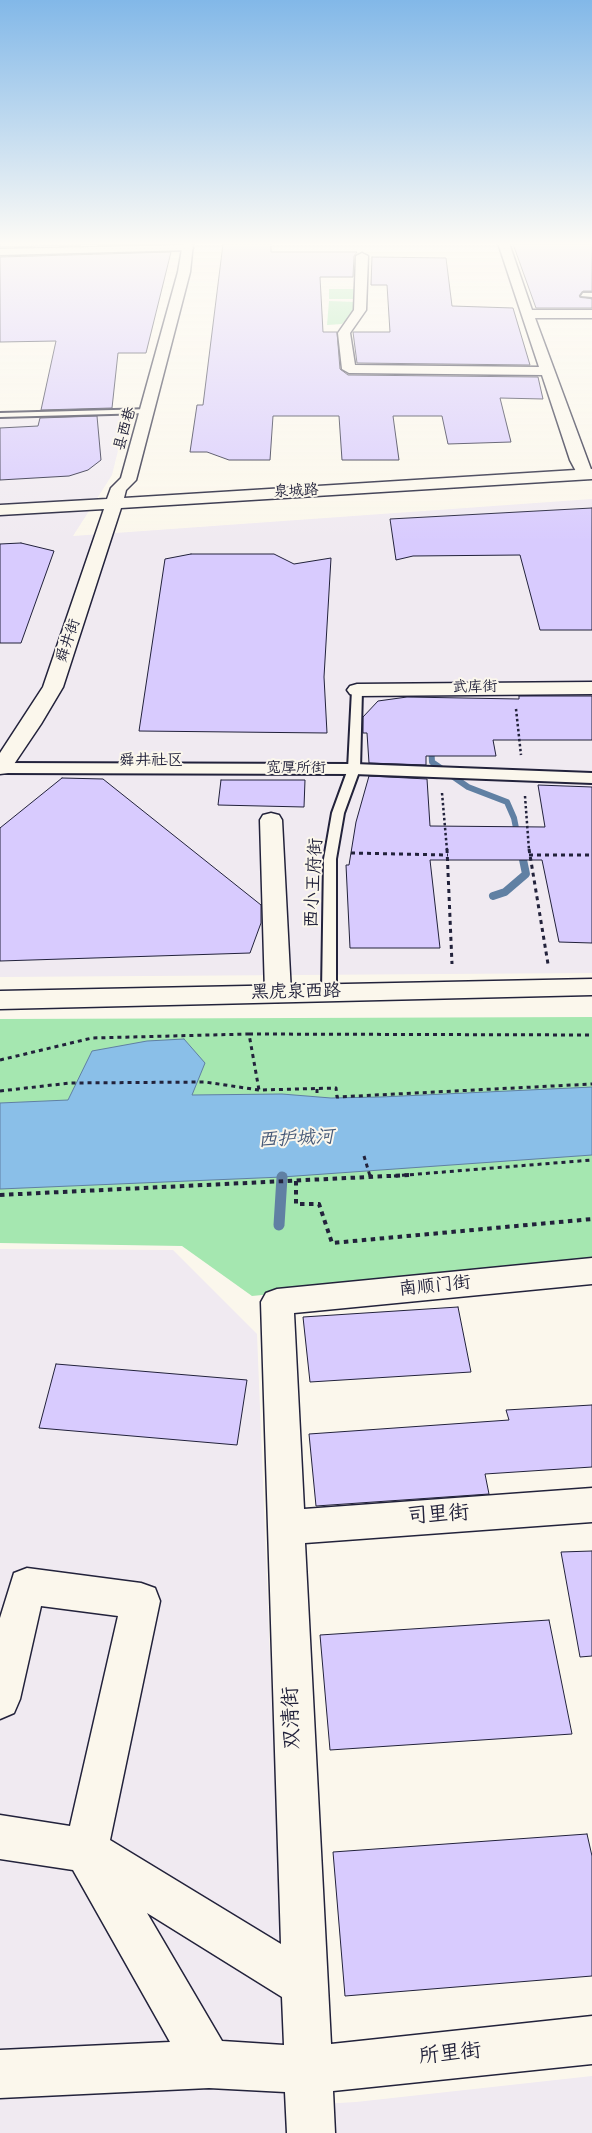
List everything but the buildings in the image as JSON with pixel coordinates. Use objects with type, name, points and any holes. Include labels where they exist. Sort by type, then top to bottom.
[{"type":"street","name":"县西巷","points":[[115,503],[119,488],[128,480],[166,343]]},
{"type":"street","points":[[345,343],[349,369],[547,372]]},
{"type":"street","points":[[538,343],[578,460],[588,474]]},
{"type":"street","name":"泉城路","points":[[0,510],[588,474]]},
{"type":"street","name":"舜井街","points":[[0,768],[31,724],[53,687],[115,503]]},
{"type":"street","name":"武库街","points":[[357,690],[592,688]]},
{"type":"street","name":"宽厚所街","points":[[0,768],[354,769],[441,774],[592,778]]},
{"type":"street","points":[[270,820],[278,993]]},
{"type":"street","name":"黑虎泉西路","points":[[0,1000],[592,987]]},
{"type":"street","name":"南顺门街","points":[[277,1302],[592,1271]]},
{"type":"street","name":"双清街","points":[[277,1302],[311,2133]]},
{"type":"street","name":"司里街","points":[[285,1527],[592,1505]]},
{"type":"street","points":[[0,1699],[27,1586],[141,1601],[86,1850],[209,2064]]},
{"type":"street","points":[[0,1837],[86,1850],[304,1984]]},
{"type":"street","name":"所里街","points":[[0,2074],[209,2064],[309,2070],[592,2040]]},
{"type":"lane","points":[[0,415],[148,411]]},
{"type":"lane","name":"西小王府街","points":[[329,992],[332,853],[338,812],[354,769],[357,690]]},
{"type":"path","points":[[441,774],[448,855],[452,964]]},
{"type":"path","points":[[332,853],[448,855]]},
{"type":"path","points":[[548,964],[529,855],[592,855]]},
{"type":"path","points":[[249,1034],[259,1090]]},
{"type":"path","points":[[0,1060],[92,1038],[249,1034],[592,1034]]},
{"type":"path","points":[[0,1091],[70,1083],[205,1082],[259,1090],[336,1088],[337,1097],[592,1084]]},
{"type":"path","points":[[317,1089],[317,1094]]},
{"type":"path","points":[[364,1156],[370,1178]]},
{"type":"path","points":[[0,1195],[370,1178],[592,1160]]},
{"type":"path","points":[[295,1181],[296,1204],[319,1204],[332,1243],[592,1219]]},
{"type":"shaded area","points":[[127,414],[112,475],[73,536],[592,499],[592,973],[0,977],[0,418]]},
{"type":"shaded area","points":[[0,1249],[173,1250],[257,1334],[288,2106],[356,2102],[592,2076],[592,2133],[0,2133]]},
{"type":"green space","points":[[592,1017],[592,1262],[252,1296],[182,1246],[0,1243],[0,1019]]},
{"type":"water","name":"西护城河","points":[[184,1039],[205,1063],[192,1095],[282,1094],[331,1098],[381,1097],[592,1087],[592,1155],[282,1177],[0,1189],[0,1103],[68,1100],[92,1051],[147,1041]]},
{"type":"waterway","points":[[431,745],[432,762],[468,787],[507,802],[514,818],[518,838]]},
{"type":"waterway","points":[[493,896],[505,892],[526,874],[521,850]]},
{"type":"waterway","points":[[279,1225],[282,1177]]},
{"type":"district","name":"舜井社区","points":[[151,762]]}]
